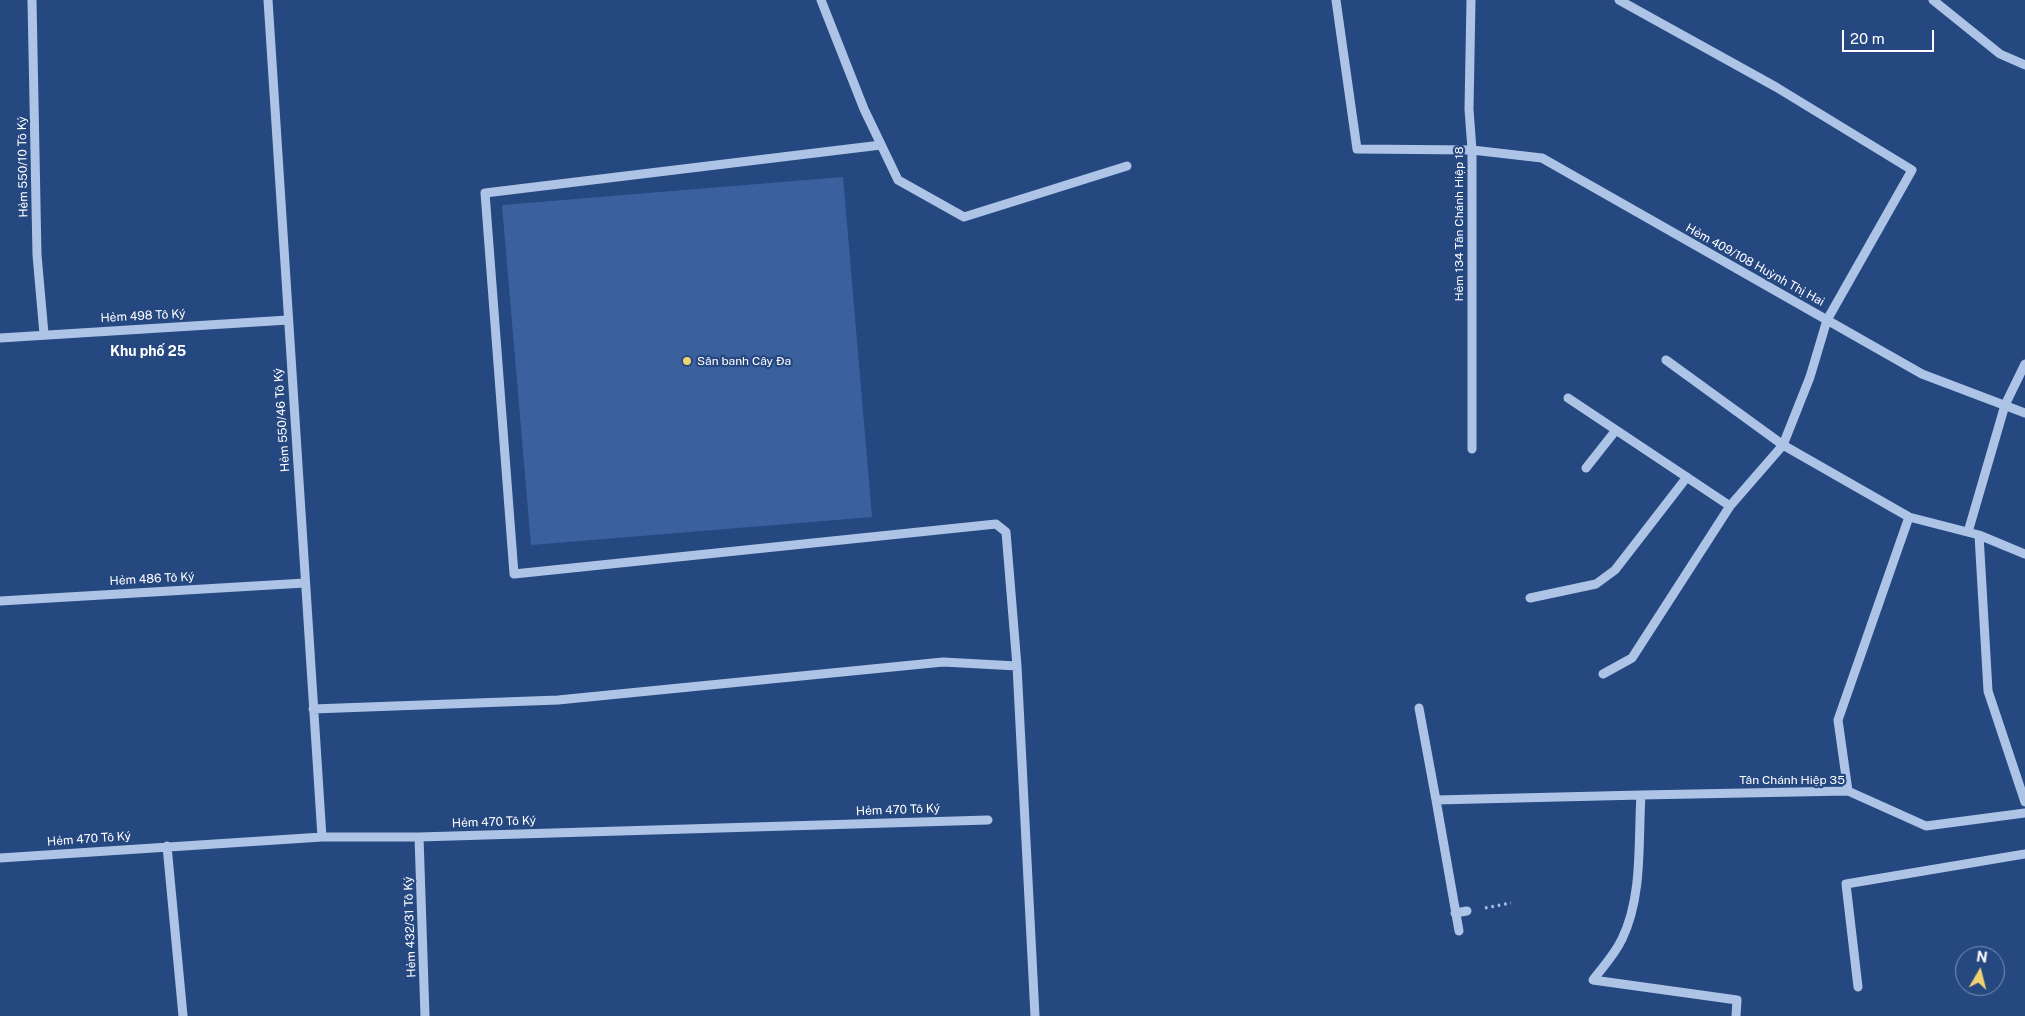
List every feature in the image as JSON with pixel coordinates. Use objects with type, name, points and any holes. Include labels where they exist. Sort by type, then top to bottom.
[{"type":"street","name":"Hẻm 550/10 Tô Ký","points":[[32,0],[37,255],[44,334]]},
{"type":"street","name":"Hẻm 550/46 Tô Ký","points":[[268,0],[322,837]]},
{"type":"street","points":[[821,0],[881,145],[898,180],[964,216],[1127,166]]},
{"type":"street","name":"Hẻm 409/108 Huỳnh Thị Hai","points":[[1336,0],[1357,149],[1472,150],[1542,158],[1922,374],[2025,413]]},
{"type":"street","name":"Hẻm 134 Tân Chánh Hiệp 18","points":[[1471,0],[1469,109],[1472,150],[1472,449]]},
{"type":"street","points":[[1603,674],[1632,658],[1730,506],[1783,445],[1810,377],[1827,320],[1912,170],[1776,88],[1619,0]]},
{"type":"street","points":[[1933,0],[2000,54],[2025,65]]},
{"type":"street","points":[[881,145],[485,193],[514,574],[996,524],[1006,532],[1017,666],[1035,1016]]},
{"type":"street","name":"Hẻm 498 Tô Ký","points":[[0,338],[288,320]]},
{"type":"street","points":[[1666,360],[1783,445],[1909,517],[1979,535],[2025,554]]},
{"type":"street","points":[[1968,532],[2005,405],[2025,364]]},
{"type":"street","points":[[1568,398],[1730,506]]},
{"type":"street","points":[[1586,468],[1616,430]]},
{"type":"street","points":[[1530,598],[1596,584],[1615,570],[1687,477]]},
{"type":"street","points":[[1848,791],[1838,720],[1909,517]]},
{"type":"street","points":[[1979,535],[1988,691],[2025,802]]},
{"type":"street","name":"Hẻm 486 Tô Ký","points":[[0,601],[305,582]]},
{"type":"street","points":[[313,709],[558,700],[943,662],[1017,666]]},
{"type":"street","points":[[1419,708],[1458,931]]},
{"type":"street","name":"Tân Chánh Hiệp 35","points":[[1436,800],[1641,794],[1848,791],[1926,826],[2025,813]]},
{"type":"street","points":[[1641,794],[1636,885],[1632,914],[1621,941],[1593,980],[1737,1000],[1736,1016]]},
{"type":"street","name":"Hẻm 470 Tô Ký","points":[[0,858],[322,837],[419,837],[988,820]]},
{"type":"street","name":"Hẻm 432/31 Tô Ký","points":[[419,837],[425,1016]]},
{"type":"street","points":[[167,846],[183,1016]]},
{"type":"street","points":[[1858,987],[1846,884],[2025,854]]},
{"type":"street","points":[[1456,913],[1468,911]]},
{"type":"path","points":[[1468,911],[1511,903]]},
{"type":"shaded area","name":"Sân banh Cây Đa","points":[[843,177],[872,517],[531,545],[502,205]]},
{"type":"place","name":"Sân banh Cây Đa","points":[[687,361]]},
{"type":"district","name":"Khu phố 25","points":[[148,352]]}]
